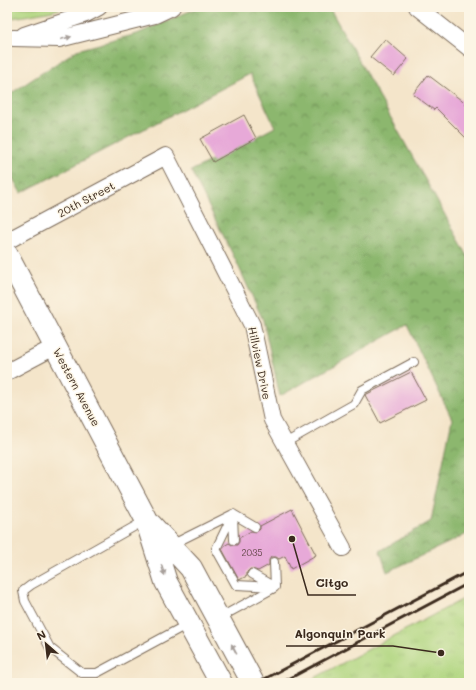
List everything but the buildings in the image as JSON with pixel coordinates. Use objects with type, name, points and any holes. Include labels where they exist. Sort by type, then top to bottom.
[{"type":"main road","name":"Western Avenue","points":[[7,255],[146,520],[166,582],[221,683]]},
{"type":"main road","name":"Western Avenue","points":[[146,520],[191,568],[253,683]]},
{"type":"street","points":[[10,39],[86,14],[100,7]]},
{"type":"street","points":[[10,39],[59,39],[155,15],[172,7]]},
{"type":"street","points":[[417,7],[469,48]]},
{"type":"street","name":"20th Street","points":[[7,241],[166,156]]},
{"type":"street","name":"Hillview Drive","points":[[166,156],[252,325],[272,420],[343,548]]},
{"type":"street","points":[[7,372],[56,346]]},
{"type":"lane","points":[[285,443],[354,404],[362,390],[414,362]]},
{"type":"lane","points":[[233,514],[255,527]]},
{"type":"lane","points":[[233,514],[234,540]]},
{"type":"lane","points":[[170,545],[233,514]]},
{"type":"lane","points":[[233,514],[216,549],[236,585],[274,587]]},
{"type":"lane","points":[[146,520],[31,585],[23,592],[25,601],[50,648],[82,673],[97,674],[189,624]]},
{"type":"lane","points":[[274,562],[274,587]]},
{"type":"lane","points":[[252,574],[274,587]]},
{"type":"lane","points":[[218,618],[274,587]]},
{"type":"green space","points":[[7,7],[65,7],[53,11],[7,19]]},
{"type":"green space","points":[[199,7],[329,7],[469,258],[469,533],[387,572],[380,551],[431,521],[452,419],[407,325],[280,396],[263,320],[237,263],[191,171],[275,127],[250,74],[21,193],[7,168],[7,96],[77,50],[137,34]]},
{"type":"green space","points":[[469,596],[469,683],[305,683]]},
{"type":"railway","points":[[257,683],[469,571]]},
{"type":"railway","points":[[281,683],[469,583]]},
{"type":"place","name":"Citgo","points":[[292,539]]},
{"type":"place","name":"Algonquin Park","points":[[441,653]]}]
